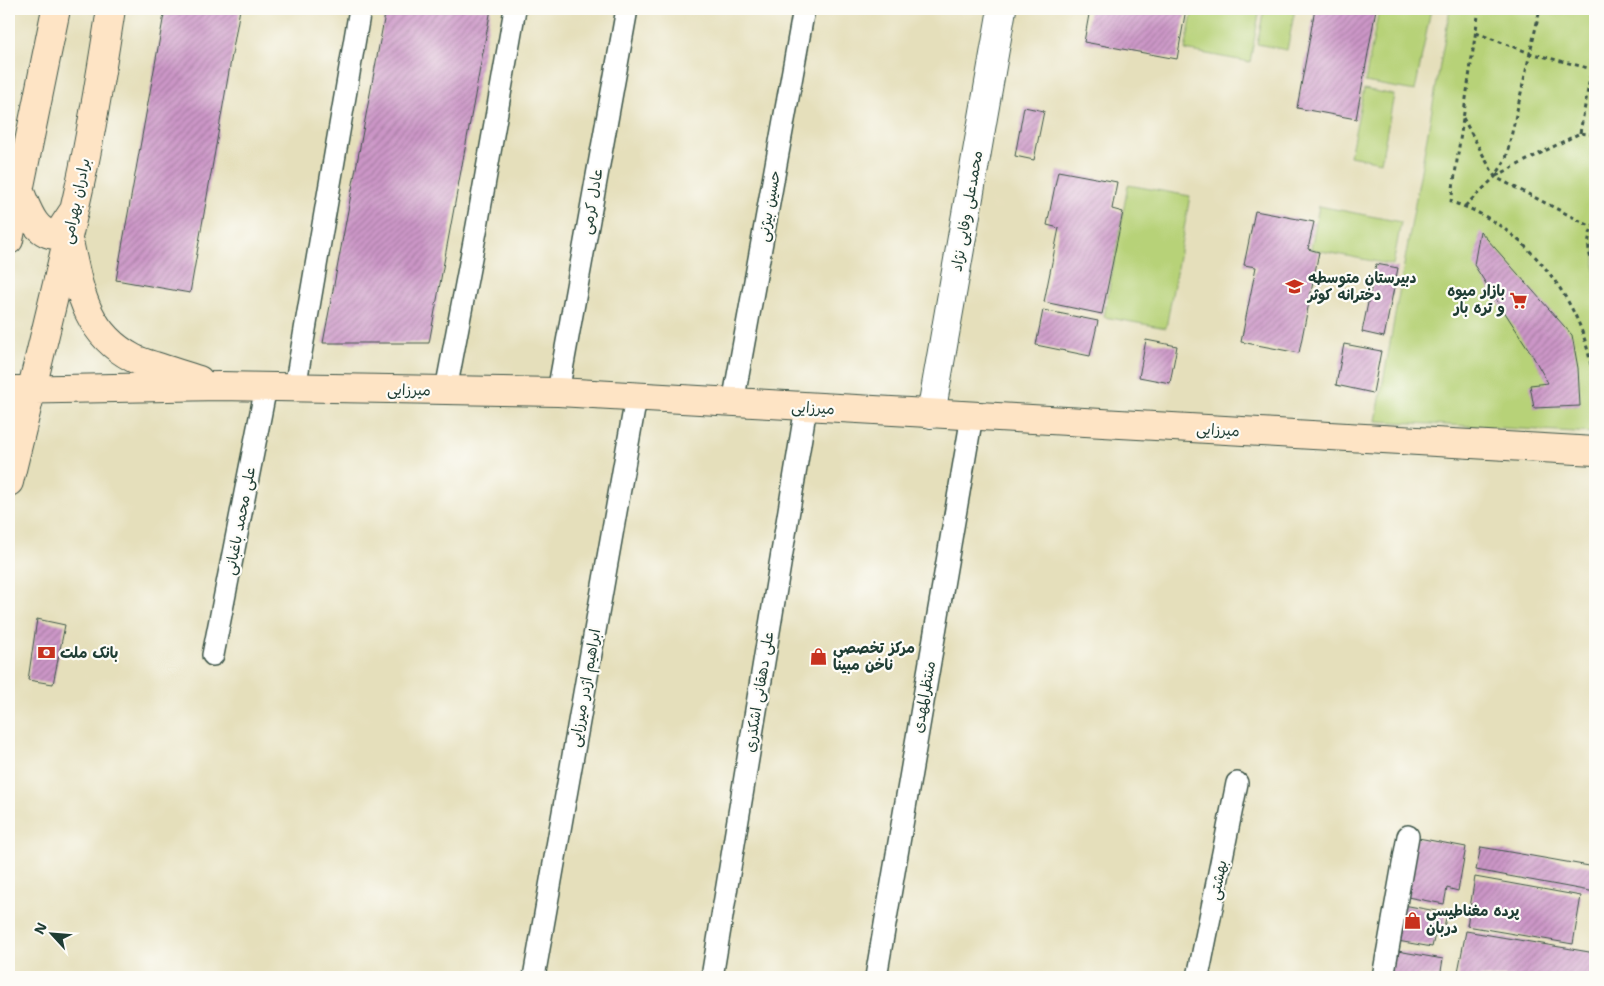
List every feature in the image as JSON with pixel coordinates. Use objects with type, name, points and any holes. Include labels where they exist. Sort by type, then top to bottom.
[{"type":"main road","points":[[9,240],[17,178],[56,9]]},
{"type":"main road","name":"برادران بهرامی","points":[[9,482],[20,390],[68,236],[100,76],[111,9]]},
{"type":"main road","points":[[17,178],[30,216],[39,229],[47,234],[54,235],[60,231],[74,209]]},
{"type":"main road","points":[[68,236],[84,302],[96,328],[112,345],[134,359],[219,386]]},
{"type":"main road","name":"میرزایی","points":[[20,390],[219,386],[558,392],[636,398],[1595,451]]},
{"type":"street","points":[[295,388],[360,9]]},
{"type":"street","points":[[446,390],[515,9]]},
{"type":"street","name":"عادل کرمی","points":[[558,392],[627,9]]},
{"type":"street","name":"حسین بیژنی","points":[[733,403],[804,9]]},
{"type":"street","name":"محمدعلی وفایی نژاد","points":[[931,414],[1002,9]]},
{"type":"street","name":"علی محمد باغبانی","points":[[213,655],[266,387]]},
{"type":"street","name":"ابراهیم اژدر میرزایی","points":[[534,977],[636,398]]},
{"type":"street","name":"علی دهقانی اشکذری","points":[[712,977],[806,407]]},
{"type":"street","name":"منتظرالمهدی","points":[[876,977],[972,416]]},
{"type":"street","name":"بهشتی","points":[[1198,977],[1237,783]]},
{"type":"street","points":[[1382,977],[1408,836]]},
{"type":"path","points":[[1479,9],[1450,202],[1465,206],[1486,217],[1513,237],[1539,261],[1560,289],[1577,318],[1586,346],[1595,387]]},
{"type":"path","points":[[1465,206],[1495,177],[1506,159],[1540,9]]},
{"type":"path","points":[[1476,32],[1530,53],[1592,69]]},
{"type":"path","points":[[1580,133],[1595,50]]},
{"type":"path","points":[[1463,118],[1495,177],[1592,227]]},
{"type":"path","points":[[1495,177],[1580,133],[1595,135]]},
{"type":"path","points":[[1595,223],[1588,241],[1589,253],[1595,268]]},
{"type":"green space","points":[[1193,9],[1260,9],[1250,62],[1185,50]]},
{"type":"green space","points":[[1264,9],[1295,9],[1287,50],[1257,44]]},
{"type":"green space","points":[[1379,9],[1431,9],[1415,91],[1365,82]]},
{"type":"green space","points":[[1450,9],[1595,9],[1595,433],[1376,421]]},
{"type":"green space","points":[[1364,89],[1394,95],[1381,162],[1350,156]]},
{"type":"green space","points":[[1128,185],[1190,196],[1166,328],[1104,317]]},
{"type":"green space","points":[[1319,206],[1401,222],[1393,265],[1311,249]]},
{"type":"building","points":[[165,9],[240,9],[190,293],[116,280]]},
{"type":"building","points":[[386,9],[491,9],[429,343],[323,343]]},
{"type":"building","points":[[1090,9],[1186,9],[1177,59],[1084,42]]},
{"type":"building","points":[[1315,9],[1376,9],[1356,119],[1297,108]]},
{"type":"building","points":[[1024,107],[1044,111],[1034,160],[1015,156]]},
{"type":"building","points":[[1058,171],[1117,182],[1112,209],[1123,212],[1102,314],[1044,302],[1059,228],[1047,225]]},
{"type":"building","points":[[1255,211],[1314,222],[1308,249],[1319,252],[1299,353],[1241,342],[1256,267],[1244,265]]},
{"type":"building","name":"بازار میوه و تره بار","points":[[1480,231],[1572,335],[1578,368],[1580,406],[1534,408],[1530,385],[1548,383],[1531,353],[1474,265]]},
{"type":"building","points":[[1376,264],[1398,268],[1384,337],[1362,332]]},
{"type":"building","points":[[1043,310],[1098,321],[1090,356],[1036,345]]},
{"type":"building","points":[[1146,340],[1177,346],[1170,383],[1139,377]]},
{"type":"building","points":[[1344,344],[1381,351],[1373,393],[1336,385]]},
{"type":"building","name":"بانک ملت","points":[[37,619],[65,625],[53,684],[28,680]]},
{"type":"building","points":[[1413,837],[1466,847],[1458,891],[1447,888],[1444,904],[1402,896]]},
{"type":"building","points":[[1481,847],[1595,867],[1595,892],[1476,870]]},
{"type":"building","points":[[1475,877],[1581,896],[1573,944],[1467,926]]},
{"type":"building","points":[[1398,904],[1447,913],[1443,932],[1436,930],[1432,947],[1392,940]]},
{"type":"building","points":[[1466,931],[1595,953],[1595,977],[1457,977]]},
{"type":"building","points":[[1392,950],[1443,959],[1440,977],[1387,977]]},
{"type":"place","name":"دبیرستان متوسطه دخترانه کوثر","points":[[1294,287]]},
{"type":"place","name":"بازار میوه و تره بار","points":[[1519,300]]},
{"type":"place","name":"بانک ملت","points":[[46,653]]},
{"type":"place","name":"مرکز تخصصی ناخن مبینا","points":[[819,657]]},
{"type":"place","name":"پرده مغناطیسی دربان","points":[[1412,920]]}]
